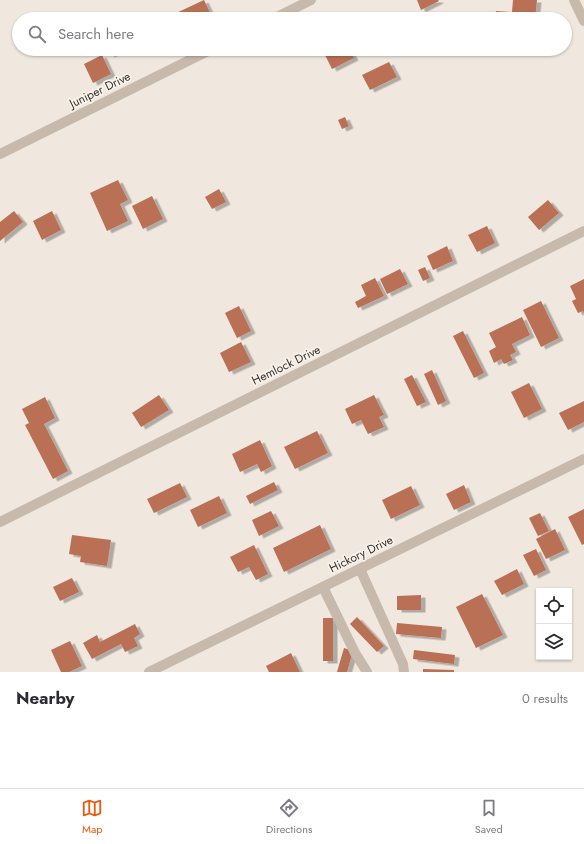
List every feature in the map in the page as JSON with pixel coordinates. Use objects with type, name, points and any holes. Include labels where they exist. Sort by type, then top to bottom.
[{"type":"street","points":[[287,12],[311,0]]},
{"type":"street","points":[[574,0],[584,21]]},
{"type":"street","name":"Juniper Drive","points":[[0,154],[198,56]]},
{"type":"street","name":"Hemlock Drive","points":[[0,522],[584,231]]},
{"type":"street","name":"Hickory Drive","points":[[149,672],[584,459]]},
{"type":"street","points":[[360,569],[402,664],[404,672]]},
{"type":"street","points":[[323,587],[355,652],[367,672]]},
{"type":"building","points":[[204,0],[210,12],[178,12]]},
{"type":"building","points":[[417,0],[438,0],[439,1],[421,10]]},
{"type":"building","points":[[513,0],[537,0],[536,12],[512,12]]},
{"type":"building","points":[[102,56],[111,74],[93,83],[84,64]]},
{"type":"building","points":[[326,56],[353,56],[354,58],[332,69]]},
{"type":"building","points":[[389,62],[397,77],[370,90],[362,75]]},
{"type":"building","points":[[345,117],[349,126],[342,129],[338,120]]},
{"type":"building","points":[[118,180],[128,200],[120,204],[128,221],[107,231],[90,193]]},
{"type":"building","points":[[219,189],[226,202],[212,209],[205,197]]},
{"type":"building","points":[[152,196],[163,219],[143,229],[132,206]]},
{"type":"building","points":[[548,200],[559,213],[539,230],[528,217]]},
{"type":"building","points":[[14,211],[23,222],[0,241],[0,222]]},
{"type":"building","points":[[52,211],[61,230],[42,240],[33,221]]},
{"type":"building","points":[[487,226],[495,243],[477,252],[468,235]]},
{"type":"building","points":[[447,246],[453,261],[433,270],[427,256]]},
{"type":"building","points":[[425,267],[430,278],[423,281],[418,270]]},
{"type":"building","points":[[400,269],[408,284],[387,294],[380,279]]},
{"type":"building","points":[[375,278],[384,296],[358,308],[355,302],[366,296],[361,285]]},
{"type":"building","points":[[584,279],[584,314],[583,311],[578,313],[572,301],[576,299],[570,286]]},
{"type":"building","points":[[541,301],[559,338],[541,347],[523,310]]},
{"type":"building","points":[[239,306],[251,331],[237,338],[225,313]]},
{"type":"building","points":[[522,317],[530,335],[512,344],[516,352],[510,355],[513,360],[504,364],[501,359],[494,363],[489,351],[496,347],[489,333]]},
{"type":"building","points":[[463,331],[484,373],[474,378],[453,336]]},
{"type":"building","points":[[241,342],[251,362],[229,372],[220,353]]},
{"type":"building","points":[[432,370],[446,401],[438,405],[424,374]]},
{"type":"building","points":[[412,375],[426,402],[417,406],[404,379]]},
{"type":"building","points":[[529,383],[542,409],[524,418],[511,392]]},
{"type":"building","points":[[159,395],[169,410],[141,427],[132,413]]},
{"type":"building","points":[[374,395],[384,415],[379,417],[384,427],[368,434],[361,420],[352,424],[345,409]]},
{"type":"building","points":[[45,397],[55,418],[44,424],[68,471],[53,479],[25,425],[29,423],[22,409]]},
{"type":"building","points":[[584,401],[584,422],[568,430],[559,413]]},
{"type":"building","points":[[317,431],[328,453],[295,469],[284,447]]},
{"type":"building","points":[[260,440],[272,466],[261,472],[257,464],[240,472],[232,454]]},
{"type":"building","points":[[274,482],[278,490],[250,504],[246,496]]},
{"type":"building","points":[[180,483],[187,497],[154,513],[147,499]]},
{"type":"building","points":[[464,485],[471,502],[454,510],[446,494]]},
{"type":"building","points":[[411,486],[420,505],[391,519],[382,500]]},
{"type":"building","points":[[219,496],[227,513],[198,527],[190,510]]},
{"type":"building","points":[[584,509],[584,544],[582,545],[568,517]]},
{"type":"building","points":[[271,511],[279,526],[259,536],[252,520]]},
{"type":"building","points":[[540,513],[549,531],[538,536],[529,518]]},
{"type":"building","points":[[320,525],[331,549],[284,572],[273,548]]},
{"type":"building","points":[[555,529],[565,550],[546,559],[536,539]]},
{"type":"building","points":[[72,535],[111,540],[107,566],[80,562],[81,556],[69,554]]},
{"type":"building","points":[[254,545],[268,574],[256,580],[249,567],[238,572],[230,557]]},
{"type":"building","points":[[536,549],[546,570],[534,576],[523,555]]},
{"type":"building","points":[[517,569],[524,584],[502,595],[494,581]]},
{"type":"building","points":[[72,578],[79,592],[60,601],[53,587]]},
{"type":"building","points":[[482,594],[503,635],[476,648],[456,607]]},
{"type":"building","points":[[421,595],[421,610],[397,610],[397,596]]},
{"type":"building","points":[[357,617],[384,646],[377,652],[350,624]]},
{"type":"building","points":[[323,618],[333,618],[333,661],[323,661]]},
{"type":"building","points":[[397,623],[442,627],[441,638],[396,634]]},
{"type":"building","points":[[135,624],[140,634],[134,638],[138,646],[125,652],[121,644],[92,659],[83,643],[97,635],[100,642]]},
{"type":"building","points":[[70,641],[82,666],[69,672],[61,672],[51,650]]},
{"type":"building","points":[[344,648],[353,651],[347,672],[337,672]]},
{"type":"building","points":[[414,650],[455,655],[454,664],[413,659]]},
{"type":"building","points":[[291,653],[300,672],[269,672],[266,666]]},
{"type":"building","points":[[423,669],[454,670],[454,672],[423,672]]}]
